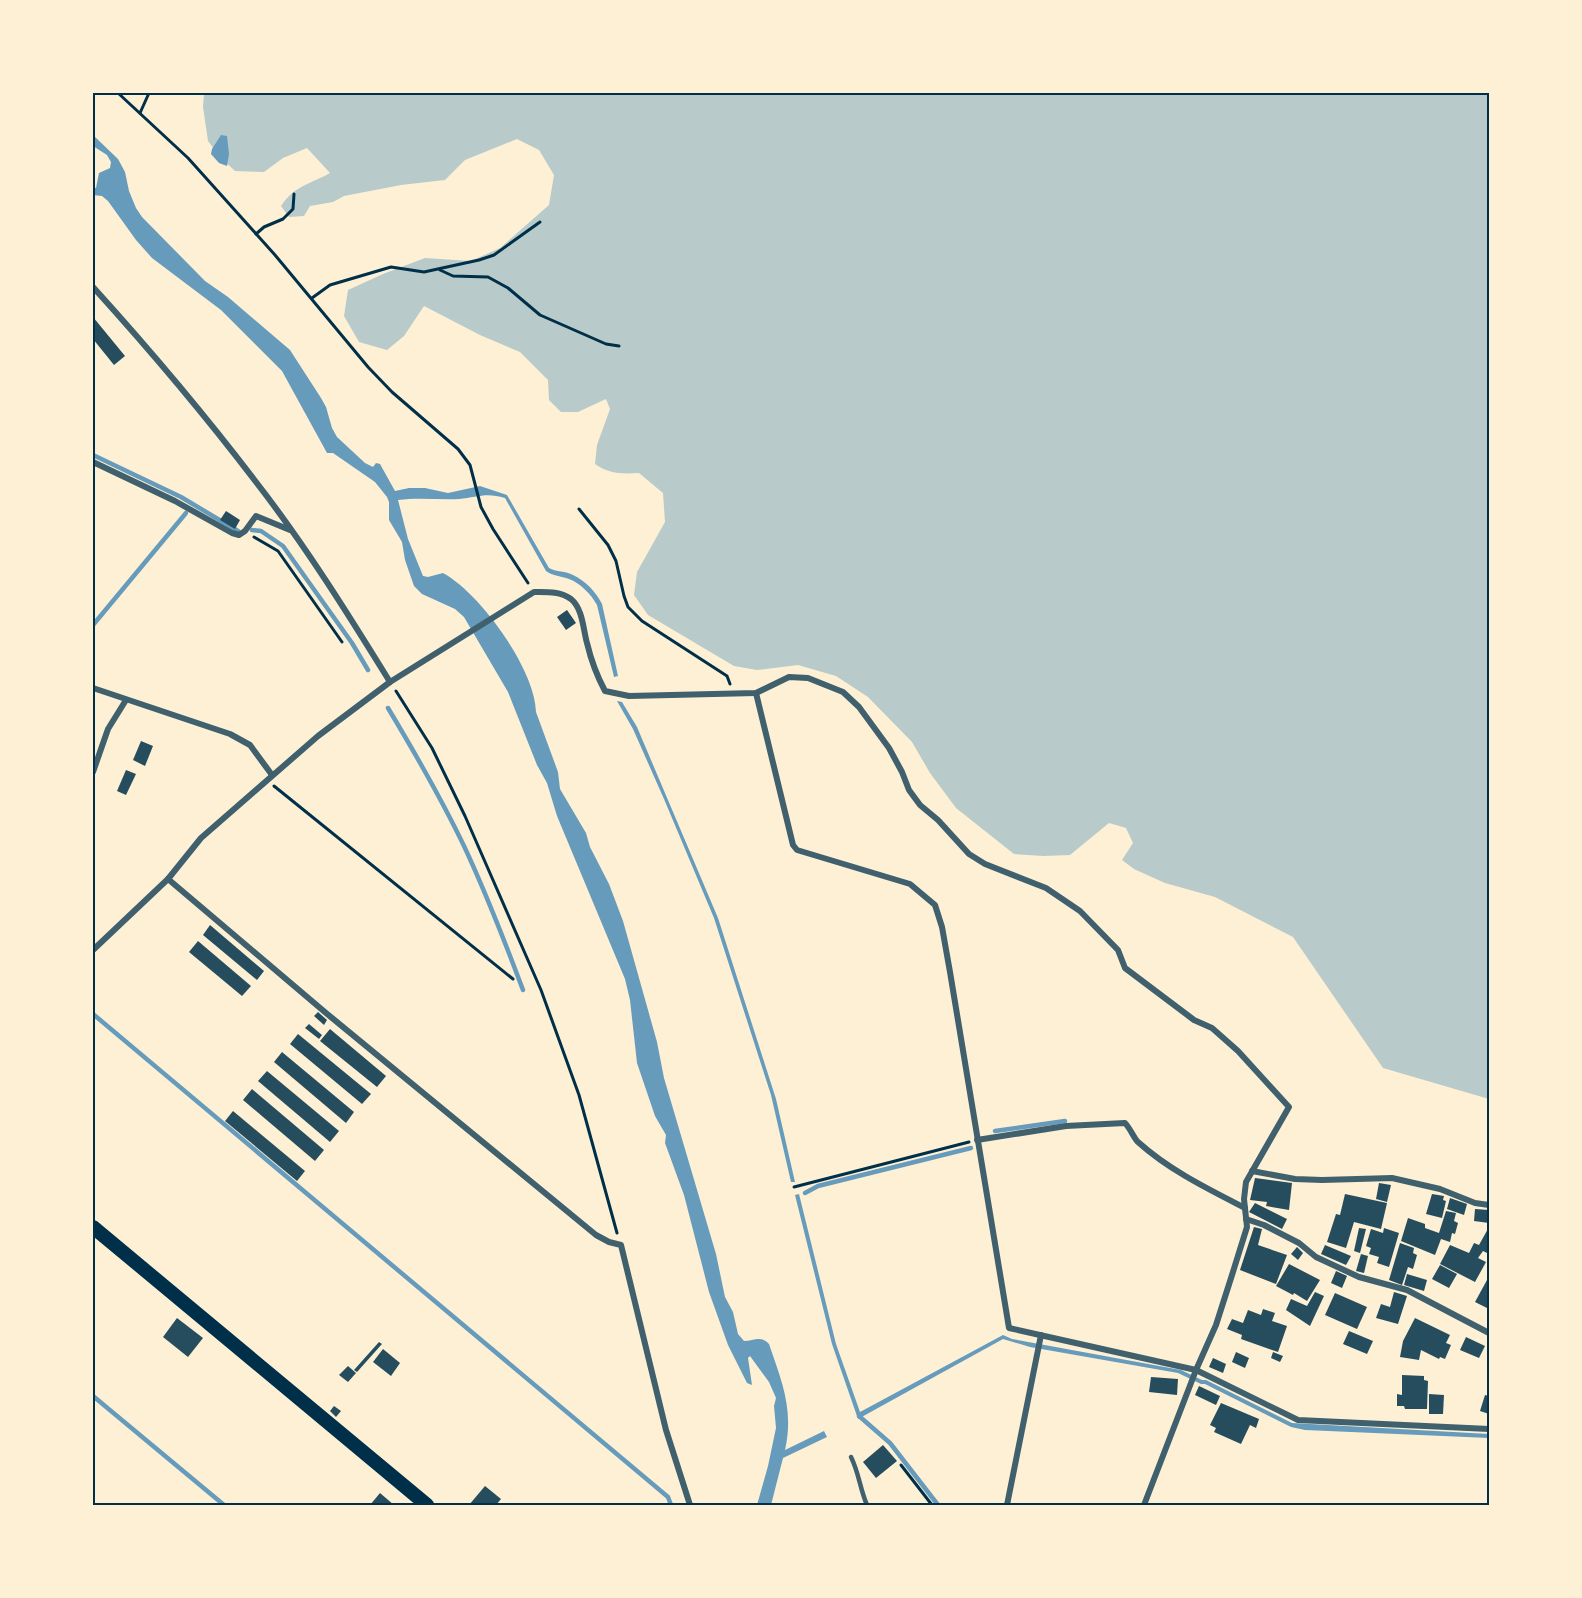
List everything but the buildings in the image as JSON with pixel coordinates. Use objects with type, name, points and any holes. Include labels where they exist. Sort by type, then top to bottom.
[{"type":"main road","points":[[93,1227],[427,1505]]},
{"type":"street","points":[[93,287],[154,354],[257,483],[357,628],[390,682]]},
{"type":"street","points":[[93,462],[176,501],[232,533],[240,535],[256,516],[290,530]]},
{"type":"street","points":[[93,950],[168,879],[201,838],[318,736],[390,682],[534,592],[555,592],[571,599],[581,616],[586,642],[598,678],[605,691],[629,696],[756,693],[789,677],[808,678],[843,692],[859,707],[889,748],[909,790],[920,805],[938,820],[969,855],[985,864],[1046,888],[1088,917],[1118,950],[1125,968],[1194,1020],[1212,1028],[1239,1052],[1289,1107],[1246,1182],[1244,1199],[1247,1227],[1229,1285],[1216,1325],[1196,1370],[1144,1505]]},
{"type":"street","points":[[93,688],[231,734],[250,745],[269,778]]},
{"type":"street","points":[[756,693],[792,845],[797,850],[910,884],[935,905],[942,927],[1009,1328],[1196,1370],[1298,1420],[1489,1429]]},
{"type":"street","points":[[93,772],[108,729],[126,700]]},
{"type":"street","points":[[168,879],[326,1013],[596,1235],[621,1245],[666,1430],[690,1505]]},
{"type":"street","points":[[977,1140],[1066,1126],[1125,1123],[1134,1133],[1136,1141],[1162,1161],[1196,1183],[1245,1208]]},
{"type":"street","points":[[1252,1171],[1295,1179],[1392,1178],[1440,1189],[1475,1203],[1489,1205]]},
{"type":"street","points":[[1246,1219],[1293,1239],[1316,1257],[1359,1276],[1407,1290],[1489,1333]]},
{"type":"street","points":[[1007,1505],[1041,1335]]},
{"type":"lane","points":[[851,1457],[859,1472],[861,1490],[867,1505]]},
{"type":"path","points":[[118,93],[188,158],[312,298],[368,367],[392,392],[458,449],[470,465],[485,515],[534,592]]},
{"type":"path","points":[[140,113],[149,93]]},
{"type":"path","points":[[256,235],[264,227],[284,219],[293,209],[294,194]]},
{"type":"path","points":[[312,298],[330,285],[391,267],[424,272],[479,261],[494,255],[540,222]]},
{"type":"path","points":[[439,270],[453,276],[488,277],[508,288],[540,315],[606,344],[619,346]]},
{"type":"path","points":[[579,509],[608,545],[616,561],[628,607],[642,621],[727,676],[735,694]]},
{"type":"path","points":[[240,535],[257,538],[278,551],[342,642]]},
{"type":"path","points":[[390,682],[442,767],[544,999],[579,1095],[621,1245]]},
{"type":"path","points":[[269,778],[513,979]]},
{"type":"path","points":[[794,1187],[977,1140]]},
{"type":"path","points":[[901,1465],[932,1505]]},
{"type":"shaded area","points":[[204,93],[1489,93],[1489,1099],[1383,1068],[1293,937],[1215,897],[1165,883],[1134,869],[1122,860],[1133,843],[1126,828],[1109,823],[1070,855],[1014,854],[956,808],[930,773],[912,742],[868,697],[836,676],[798,665],[757,670],[734,666],[648,615],[634,595],[637,572],[665,522],[663,493],[639,473],[616,473],[595,464],[597,445],[610,409],[606,399],[578,412],[561,412],[549,400],[548,380],[520,352],[480,335],[424,306],[404,336],[387,350],[359,342],[344,316],[348,290],[425,258],[471,261],[500,248],[549,205],[554,175],[539,150],[517,139],[465,160],[445,180],[401,185],[344,196],[333,202],[310,206],[304,216],[289,217],[281,206],[286,199],[298,189],[330,173],[307,148],[283,158],[264,172],[235,171],[208,141],[203,107]]},
{"type":"water","points":[[93,135],[118,159],[125,172],[136,208],[142,217],[205,281],[228,297],[290,350],[326,407],[337,437],[365,463],[373,467],[376,463],[380,464],[395,491],[425,488],[448,493],[480,486],[507,495],[549,568],[582,580],[594,591],[602,604],[618,676],[614,677],[595,601],[577,583],[546,571],[505,498],[487,495],[459,499],[398,500],[408,539],[423,576],[443,573],[473,597],[503,634],[526,675],[536,712],[558,772],[560,789],[586,833],[623,921],[657,1042],[664,1078],[716,1254],[725,1297],[733,1312],[738,1334],[744,1341],[760,1339],[769,1344],[782,1384],[787,1409],[785,1450],[824,1431],[827,1437],[783,1458],[771,1505],[757,1505],[776,1428],[774,1406],[776,1398],[769,1382],[750,1356],[748,1358],[752,1385],[747,1383],[728,1345],[709,1292],[684,1195],[665,1143],[666,1135],[655,1116],[637,1063],[630,1000],[625,979],[508,692],[464,617],[455,609],[422,594],[414,586],[405,560],[402,542],[389,520],[389,502],[375,482],[333,453],[327,453],[282,371],[221,310],[152,258],[108,201],[102,196],[93,195],[93,187],[96,188],[99,173],[110,168],[111,162],[107,155],[93,146]]},
{"type":"water","points":[[221,135],[227,136],[229,154],[227,166],[219,163],[211,154]]},
{"type":"water","points":[[617,701],[622,702],[637,727],[718,918],[776,1099],[795,1182],[791,1182],[771,1095],[714,918],[633,729]]},
{"type":"water","points":[[799,1194],[836,1344],[860,1412],[1003,1335],[1012,1339],[1181,1370],[1292,1423],[1489,1434],[1489,1438],[1305,1430],[1291,1427],[1178,1373],[1030,1347],[1003,1339],[858,1419],[832,1344],[795,1195]]},
{"type":"waterway","points":[[93,455],[181,497],[238,531]]},
{"type":"waterway","points":[[93,625],[186,513]]},
{"type":"waterway","points":[[252,530],[261,531],[283,546],[352,643],[368,670]]},
{"type":"waterway","points":[[388,708],[428,776],[464,846],[523,990]]},
{"type":"waterway","points":[[93,1014],[668,1497],[671,1505]]},
{"type":"waterway","points":[[995,1131],[1065,1121]]},
{"type":"waterway","points":[[805,1193],[818,1186],[971,1148]]},
{"type":"waterway","points":[[93,1396],[224,1505]]},
{"type":"waterway","points":[[859,1416],[890,1443],[938,1505]]}]
